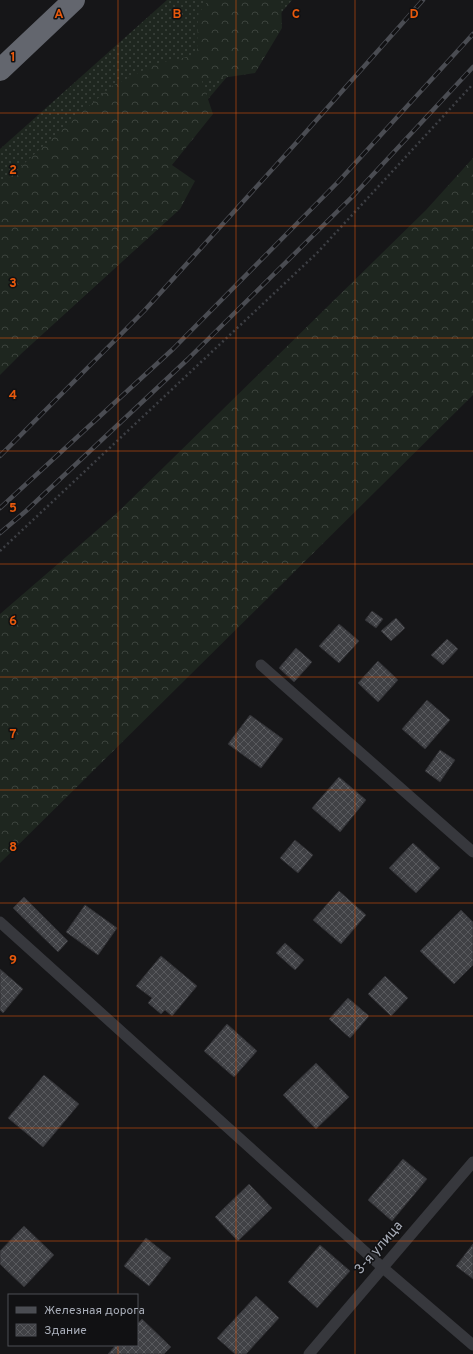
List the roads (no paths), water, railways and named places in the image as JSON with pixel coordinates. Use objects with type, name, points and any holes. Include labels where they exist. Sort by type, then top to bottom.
[{"type":"highway","points":[[0,70],[74,0]]},
{"type":"lane","points":[[261,665],[473,852]]},
{"type":"lane","points":[[0,922],[382,1267],[473,1345]]},
{"type":"lane","name":"3-я улица","points":[[309,1354],[473,1162]]},
{"type":"railway","points":[[0,456],[144,311],[423,0]]},
{"type":"railway","points":[[0,508],[173,349],[338,182],[473,34]]},
{"type":"railway","points":[[0,533],[26,511],[188,359],[353,196],[473,67]]}]
